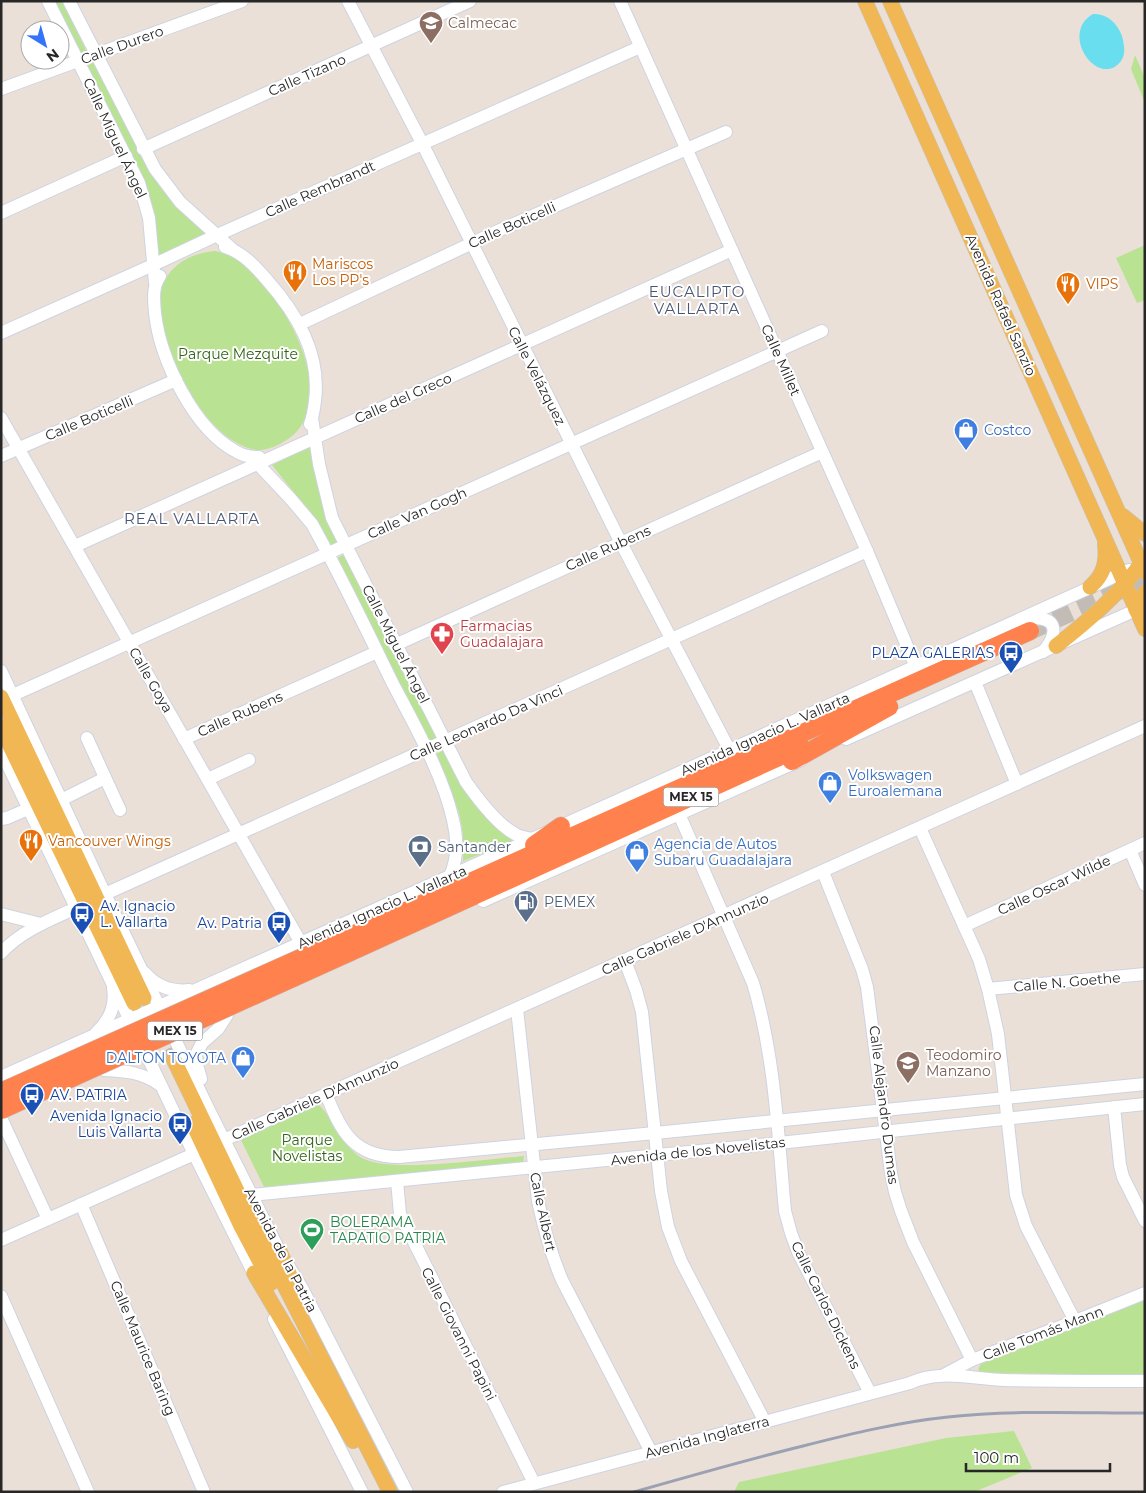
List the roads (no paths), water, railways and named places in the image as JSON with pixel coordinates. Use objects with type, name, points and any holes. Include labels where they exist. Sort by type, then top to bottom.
[{"type":"highway","name":"Avenida Ignacio L. Vallarta","points":[[1,1110],[347,948],[889,707],[1036,638]]},
{"type":"highway","name":"Avenida Ignacio L. Vallarta","points":[[1,1092],[347,948],[503,867],[1036,638]]},
{"type":"highway","points":[[769,774],[889,707]]},
{"type":"highway","points":[[503,867],[561,826]]},
{"type":"highway","points":[[347,948],[378,944],[533,879]]},
{"type":"main road","name":"Avenida Rafael Sanzio","points":[[865,1],[1103,535],[1123,579],[1140,608],[1145,629]]},
{"type":"main road","name":"Avenida Rafael Sanzio","points":[[890,1],[1118,512],[1144,566]]},
{"type":"main road","points":[[1118,512],[1145,534]]},
{"type":"main road","points":[[1090,587],[1098,580],[1106,560],[1103,535]]},
{"type":"main road","points":[[1036,638],[1095,615],[1123,579],[1144,566]]},
{"type":"main road","points":[[1140,608],[1145,592]]},
{"type":"main road","points":[[1,727],[139,1001],[7,696]]},
{"type":"main road","name":"Avenida de la Patria","points":[[169,1062],[251,1220],[360,1444],[379,1492]]},
{"type":"main road","points":[[279,1250],[298,1294],[350,1399],[360,1444]]},
{"type":"main road","points":[[251,1267],[360,1444]]},
{"type":"main road","name":"Avenida de la Patria","points":[[360,1444],[390,1492]]},
{"type":"street","name":"Calle Miguel Ángel","points":[[48,1],[126,156],[145,199],[149,218],[155,283],[154,301],[158,327],[164,353],[176,380],[200,418],[210,430],[223,443],[254,461],[290,498],[306,517],[327,553],[427,750],[446,795],[453,820],[457,853],[450,876]]},
{"type":"street","name":"Calle Miguel Ángel","points":[[69,1],[143,149],[155,169],[180,202],[215,236],[247,259],[258,270],[300,324],[315,372],[316,389],[312,418],[327,505],[332,518],[466,782],[498,820],[518,836],[532,839]]},
{"type":"street","name":"Calle Durero","points":[[1,89],[242,1]]},
{"type":"street","name":"Calle Velázquez","points":[[348,1],[422,143],[621,543],[729,750]]},
{"type":"street","name":"Calle Tizano","points":[[143,149],[470,1]]},
{"type":"street","name":"Calle Millet","points":[[620,1],[867,552],[915,665]]},
{"type":"street","name":"Calle Rembrandt","points":[[1,334],[153,266],[201,242],[640,47]]},
{"type":"street","name":"Calle Boticelli","points":[[300,324],[472,243],[726,132]]},
{"type":"street","points":[[1,213],[126,156]]},
{"type":"street","name":"Calle Miguel Ángel","points":[[201,242],[232,249]]},
{"type":"street","name":"Calle del Greco","points":[[275,456],[732,250]]},
{"type":"street","points":[[155,283],[174,256]]},
{"type":"street","name":"Calle Van Gogh","points":[[7,696],[822,331]]},
{"type":"street","name":"Calle Boticelli","points":[[1,456],[176,380]]},
{"type":"street","name":"Calle Goya","points":[[1,418],[301,942]]},
{"type":"street","name":"Calle Miguel Ángel","points":[[298,446],[312,418]]},
{"type":"street","name":"Calle Rubens","points":[[395,644],[822,452]]},
{"type":"street","name":"Calle Miguel Ángel","points":[[254,461],[275,456]]},
{"type":"street","points":[[74,546],[254,461]]},
{"type":"street","name":"Calle Leonardo Da Vinci","points":[[105,894],[867,552]]},
{"type":"street","name":"Avenida Ignacio L. Vallarta","points":[[1,1117],[975,682],[1036,638],[1090,587],[1123,579]]},
{"type":"street","name":"Avenida Ignacio L. Vallarta","points":[[1,1077],[915,665],[1036,638],[1140,608]]},
{"type":"street","name":"Calle Rubens","points":[[184,739],[377,652]]},
{"type":"street","name":"Avenida de la Patria","points":[[1,671],[7,696],[61,800],[139,966],[251,1195],[279,1250],[302,1288],[407,1492]]},
{"type":"street","points":[[975,682],[1017,784]]},
{"type":"street","name":"Calle Gabriele D'Annunzio","points":[[224,1140],[1145,726]]},
{"type":"street","points":[[88,738],[120,810]]},
{"type":"street","points":[[1,751],[194,1154],[251,1267],[272,1316],[362,1492]]},
{"type":"street","points":[[208,779],[249,760]]},
{"type":"street","points":[[61,800],[105,778]]},
{"type":"street","points":[[1,819],[28,809]]},
{"type":"street","name":"Calle Carlos Dickens","points":[[679,814],[753,983],[761,1011],[768,1043],[785,1211],[791,1233],[798,1252],[870,1393]]},
{"type":"street","points":[[920,828],[979,959],[988,989],[996,1027],[1013,1182],[1026,1226],[1075,1321]]},
{"type":"street","name":"Calle Oscar Wilde","points":[[964,926],[1145,844]]},
{"type":"street","points":[[1130,850],[1145,885]]},
{"type":"street","name":"Calle Alejandro Dumas","points":[[823,872],[868,987],[895,1192],[906,1226],[972,1360]]},
{"type":"street","points":[[1,953],[17,939],[41,924],[76,908]]},
{"type":"street","points":[[1,914],[41,924]]},
{"type":"street","points":[[625,961],[642,1012],[661,1191],[668,1227],[678,1252],[765,1422]]},
{"type":"street","points":[[139,966],[163,988],[182,991],[202,987]]},
{"type":"street","name":"Calle N. Goethe","points":[[988,989],[1145,974]]},
{"type":"street","points":[[94,1035],[102,1028],[112,1009],[114,1001],[111,981]]},
{"type":"street","points":[[202,987],[182,1003],[178,1011],[182,1021],[193,1024],[222,1017]]},
{"type":"street","name":"Calle Albert","points":[[517,1009],[534,1167],[542,1220],[552,1257],[651,1452]]},
{"type":"street","points":[[208,1108],[208,1098],[197,1065],[196,1055],[202,1042],[218,1029],[222,1017]]},
{"type":"street","points":[[73,1044],[92,1046],[101,1053],[101,1062],[88,1077]]},
{"type":"street","points":[[104,1070],[140,1074],[162,1086]]},
{"type":"street","name":"Avenida de los Novelistas","points":[[326,1094],[348,1137],[365,1152],[378,1156],[399,1157],[1145,1084]]},
{"type":"street","name":"Avenida de los Novelistas","points":[[251,1195],[779,1143],[1145,1104]]},
{"type":"street","points":[[1114,1107],[1123,1177],[1145,1221]]},
{"type":"street","points":[[1,1117],[48,1219]]},
{"type":"street","points":[[1,1240],[194,1154]]},
{"type":"street","name":"Calle Giovanni Papini","points":[[397,1181],[400,1214],[534,1483]]},
{"type":"street","name":"Calle Maurice Baring","points":[[81,1204],[204,1492]]},
{"type":"street","name":"Calle Tomás Mann","points":[[942,1376],[972,1360],[1145,1293]]},
{"type":"street","points":[[1,1296],[88,1492]]},
{"type":"street","name":"Avenida Inglaterra","points":[[503,1492],[910,1383],[922,1377],[971,1376],[1001,1380],[1145,1381]]},
{"type":"street","name":"Avenida Inglaterra","points":[[910,1383],[987,1383],[1001,1380]]},
{"type":"water","points":[[1093,14],[1099,14],[1110,19],[1121,34],[1124,52],[1122,60],[1116,66],[1107,69],[1098,67],[1084,53],[1080,43],[1080,32],[1084,22]]},
{"type":"tunnel","points":[[1030,631],[1145,579]]},
{"type":"tunnel","points":[[158,1028],[174,1060]]},
{"type":"railway","points":[[634,1492],[782,1451],[911,1422],[997,1413],[1145,1413]]},
{"type":"place","name":"Calmecac","points":[[431,44]]},
{"type":"place","name":"Mariscos Los PP's","points":[[295,293]]},
{"type":"place","name":"VIPS","points":[[1068,305]]},
{"type":"place","name":"Costco","points":[[966,451]]},
{"type":"place","name":"Farmacias Guadalajara","points":[[442,655]]},
{"type":"place","name":"PLAZA GALERIAS","points":[[1011,674]]},
{"type":"place","name":"Volkswagen Euroalemana","points":[[830,804]]},
{"type":"place","name":"Vancouver Wings","points":[[31,862]]},
{"type":"place","name":"Santander","points":[[420,868]]},
{"type":"place","name":"Agencia de Autos Subaru Guadalajara","points":[[637,873]]},
{"type":"place","name":"PEMEX","points":[[526,923]]},
{"type":"place","name":"Av. Ignacio L. Vallarta","points":[[82,935]]},
{"type":"place","name":"Av. Patria","points":[[279,944]]},
{"type":"place","name":"DALTON TOYOTA","points":[[243,1079]]},
{"type":"place","name":"Teodomiro Manzano","points":[[908,1084]]},
{"type":"place","name":"AV. PATRIA","points":[[32,1116]]},
{"type":"place","name":"Avenida Ignacio Luis Vallarta","points":[[180,1145]]},
{"type":"place","name":"BOLERAMA TAPATIO PATRIA","points":[[312,1251]]},
{"type":"district","name":"EUCALIPTO VALLARTA","points":[[697,300]]},
{"type":"district","name":"REAL VALLARTA","points":[[192,519]]},
{"type":"park label","name":"Parque Mezquite","points":[[238,354]]},
{"type":"park label","name":"Parque Novelistas","points":[[307,1148]]}]
